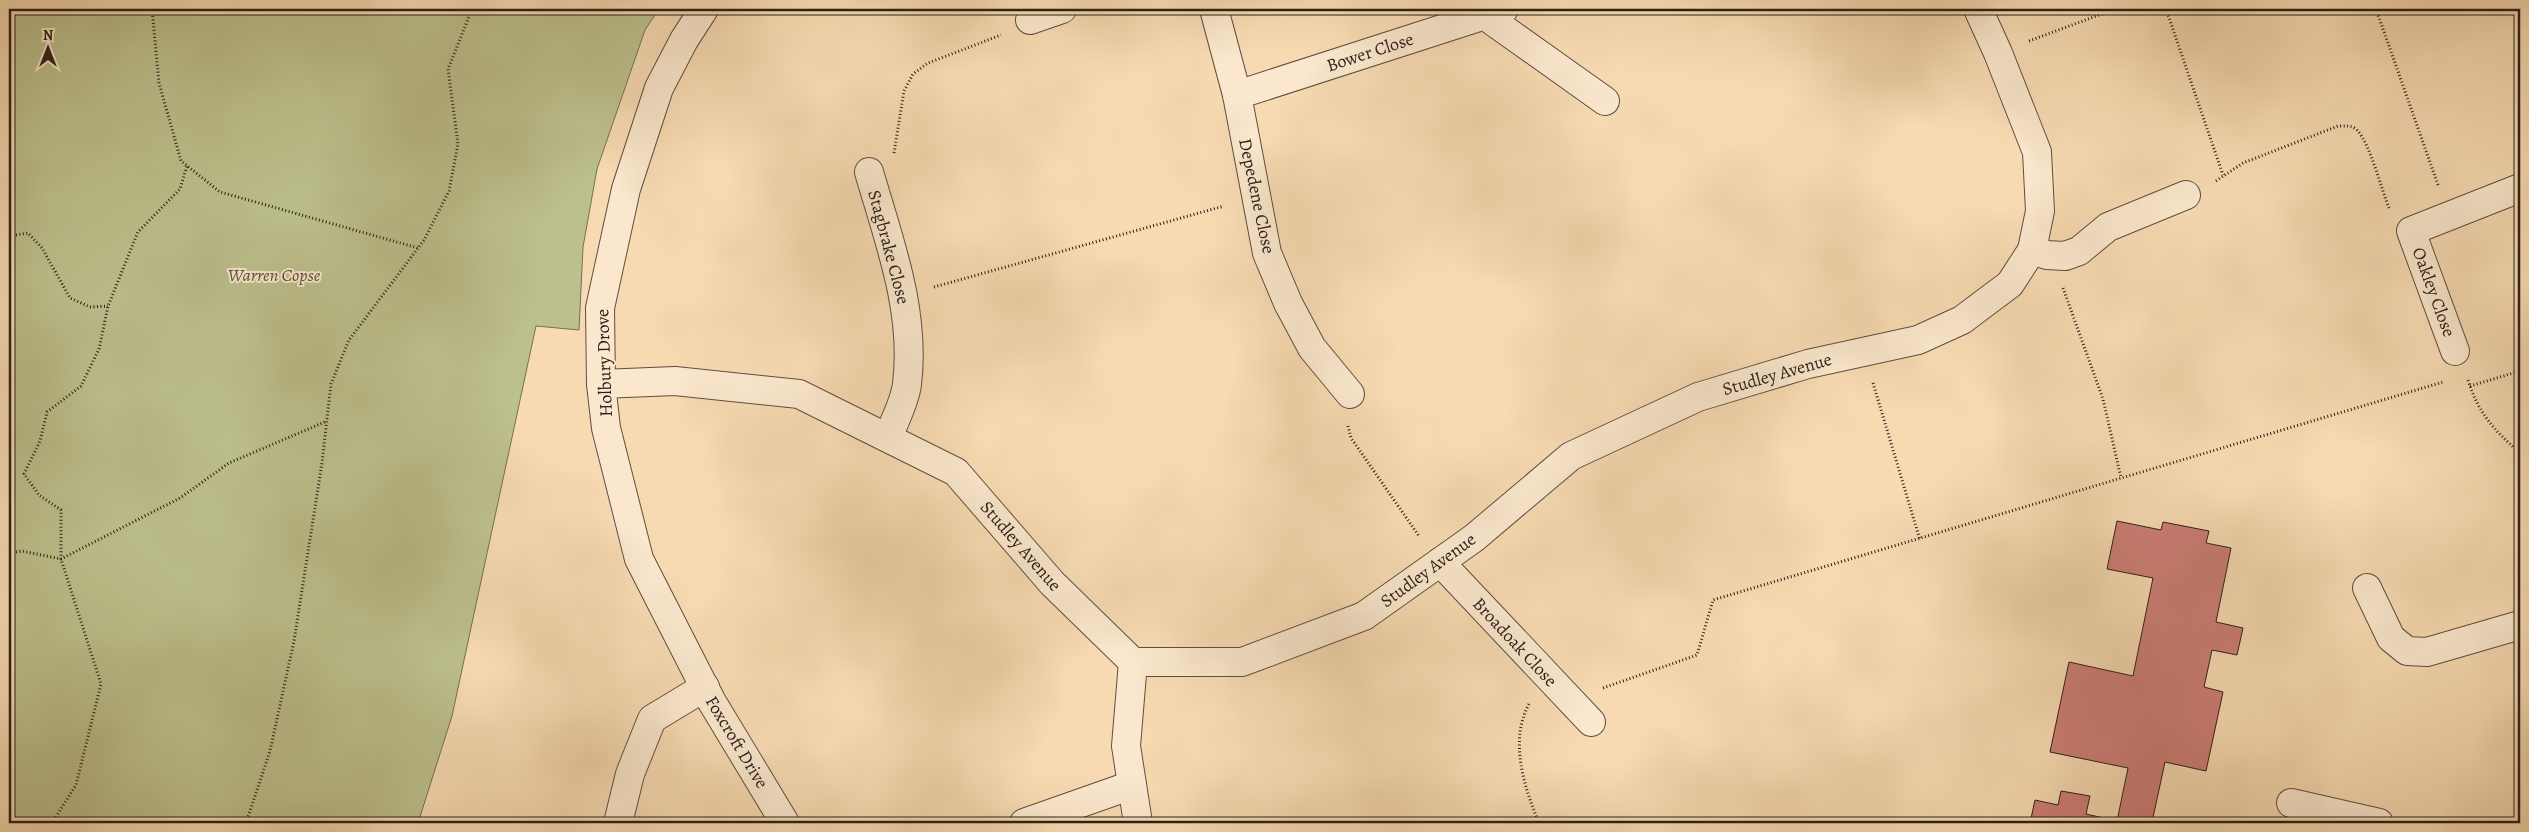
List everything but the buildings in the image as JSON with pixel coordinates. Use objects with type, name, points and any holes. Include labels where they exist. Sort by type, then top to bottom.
[{"type":"street","name":"Holbury Drove","points":[[704,9],[684,40],[659,88],[626,189],[600,308],[601,384],[606,428],[639,559],[704,687]]},
{"type":"street","points":[[1030,20],[1062,9]]},
{"type":"street","name":"Depedene Close","points":[[1214,9],[1237,95],[1267,253],[1288,303],[1312,348],[1350,394]]},
{"type":"street","name":"Studley Avenue","points":[[601,384],[675,381],[799,394],[956,472],[1052,583],[1133,662],[1242,662],[1364,616],[1474,538],[1571,456],[1698,397],[1808,364],[1918,340],[1962,320],[2010,284],[2040,252],[2037,152],[1998,53],[1978,9]]},
{"type":"street","points":[[1494,12],[1604,101]]},
{"type":"street","name":"Bower Close","points":[[1237,95],[1494,12]]},
{"type":"street","name":"Stagbrake Close","points":[[869,172],[904,296],[908,338],[907,386],[888,438]]},
{"type":"street","name":"Oakley Close","points":[[2455,351],[2411,231],[2520,188]]},
{"type":"street","points":[[2040,252],[2065,256],[2079,252],[2108,228],[2128,217],[2186,195]]},
{"type":"street","name":"Broadoak Close","points":[[1440,562],[1591,722]]},
{"type":"street","points":[[2367,588],[2391,638],[2407,651],[2427,652],[2520,626]]},
{"type":"street","points":[[1133,662],[1126,746],[1138,823]]},
{"type":"street","points":[[618,823],[630,774],[652,719],[704,687]]},
{"type":"street","name":"Foxcroft Drive","points":[[704,687],[785,823]]},
{"type":"street","points":[[1024,823],[1132,785]]},
{"type":"street","points":[[2291,803],[2379,823]]},
{"type":"path","points":[[152,9],[159,83],[181,161],[220,192],[418,248]]},
{"type":"path","points":[[246,823],[270,751],[294,641],[331,384],[349,340],[418,248],[449,190],[458,144],[448,69],[472,9]]},
{"type":"path","points":[[1998,53],[2115,9]]},
{"type":"path","points":[[2166,9],[2223,174]]},
{"type":"path","points":[[2376,9],[2449,216]]},
{"type":"path","points":[[869,172],[887,164],[896,149],[904,91],[913,74],[928,63],[1015,29],[1030,20]]},
{"type":"path","points":[[2186,195],[2210,186],[2223,174],[2243,163],[2338,126],[2348,125],[2356,130],[2364,143],[2394,219],[2411,231]]},
{"type":"path","points":[[52,823],[76,785],[100,684],[61,559],[61,510],[39,495],[24,474],[40,441],[48,412],[81,386],[99,349],[108,306],[138,232],[180,189],[188,166]]},
{"type":"path","points":[[904,296],[1256,197]]},
{"type":"path","points":[[9,236],[28,233],[42,248],[70,298],[90,307],[108,306]]},
{"type":"path","points":[[2040,252],[2054,263],[2103,399],[2121,478]]},
{"type":"path","points":[[1864,351],[1920,540]]},
{"type":"path","points":[[2455,351],[2476,403],[2485,418],[2520,452]]},
{"type":"path","points":[[2470,386],[2520,371]]},
{"type":"path","points":[[1569,699],[1697,655],[1713,600],[1920,540],[2466,375]]},
{"type":"path","points":[[1350,394],[1346,411],[1351,438],[1430,552],[1440,562]]},
{"type":"path","points":[[9,553],[22,551],[61,559],[180,498],[229,463],[327,421]]},
{"type":"path","points":[[1539,823],[1523,785],[1520,732],[1523,714],[1534,694],[1548,677]]},
{"type":"green space","name":"Warren Copse","points":[[9,9],[659,9],[645,30],[597,169],[583,247],[579,330],[536,326],[452,716],[418,823],[9,823]]}]
